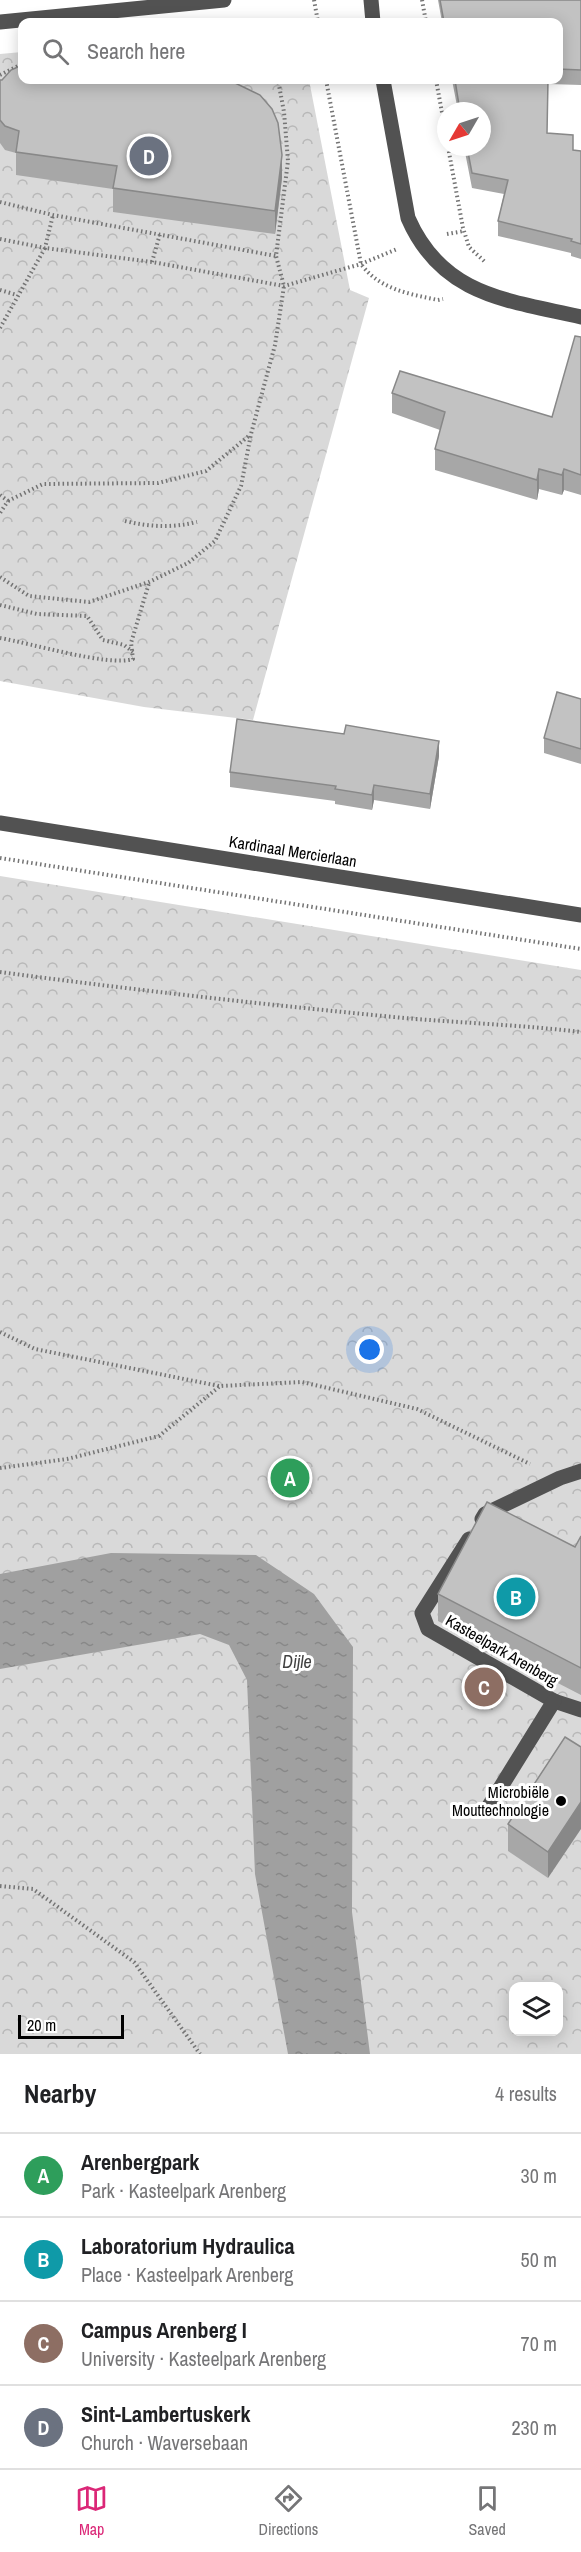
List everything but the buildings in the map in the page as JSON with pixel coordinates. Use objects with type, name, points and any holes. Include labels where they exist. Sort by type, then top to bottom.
[{"type":"street","points":[[41,18],[224,0]]},
{"type":"street","points":[[371,0],[373,18]]},
{"type":"street","points":[[0,22],[18,20]]},
{"type":"street","points":[[384,84],[408,219],[418,240],[430,256],[454,279],[481,293],[581,317]]},
{"type":"street","name":"Kardinaal Mercierlaan","points":[[0,823],[581,915]]},
{"type":"street","name":"Kasteelpark Arenberg","points":[[581,1471],[560,1478],[485,1514],[422,1613],[429,1629],[554,1701],[581,1710]]},
{"type":"street","points":[[489,1806],[554,1701]]},
{"type":"path","points":[[314,0],[317,18]]},
{"type":"path","points":[[422,0],[425,18]]},
{"type":"path","points":[[0,75],[18,66]]},
{"type":"path","points":[[0,576],[29,596],[89,602],[149,582],[188,563],[215,541],[241,486],[251,434],[275,345],[284,286],[276,256],[288,161],[284,112],[279,84]]},
{"type":"path","points":[[327,84],[361,264],[369,275],[395,290],[438,300],[481,293]]},
{"type":"path","points":[[437,84],[440,102]]},
{"type":"path","points":[[450,156],[464,231],[470,247],[490,267]]},
{"type":"path","points":[[0,202],[53,215],[276,256]]},
{"type":"path","points":[[0,328],[45,248],[53,215]]},
{"type":"path","points":[[0,239],[45,248],[152,262],[284,286],[361,264],[418,240],[464,231]]},
{"type":"path","points":[[152,262],[160,234]]},
{"type":"path","points":[[0,290],[17,295]]},
{"type":"path","points":[[0,513],[8,501],[43,484],[158,483],[206,471],[251,434]]},
{"type":"path","points":[[0,495],[8,501]]},
{"type":"path","points":[[125,521],[145,526],[177,527],[197,522]]},
{"type":"path","points":[[0,638],[123,663],[133,659],[134,652],[131,643],[149,582]]},
{"type":"path","points":[[0,605],[37,614],[87,616],[103,640],[124,645],[134,652]]},
{"type":"path","points":[[0,858],[581,949]]},
{"type":"path","points":[[0,972],[73,983],[406,1018],[581,1032]]},
{"type":"path","points":[[0,1332],[35,1349],[220,1386],[302,1382],[417,1409],[560,1478]]},
{"type":"path","points":[[0,1468],[67,1459],[159,1437],[220,1386]]},
{"type":"path","points":[[0,1886],[33,1889],[134,1962],[200,2054]]},
{"type":"green space","points":[[18,52],[18,84],[310,84],[350,290],[369,298],[253,720],[144,707],[0,681],[0,54]]},
{"type":"green space","points":[[0,876],[581,970],[581,2054],[0,2054]]},
{"type":"water","name":"Dijle","points":[[111,1553],[256,1555],[314,1594],[353,1647],[352,1912],[370,2054],[288,2054],[255,1874],[247,1680],[229,1645],[200,1634],[0,1669],[0,1574]]},
{"type":"place","name":"Sint-Lambertuskerk","points":[[149,156]]},
{"type":"place","name":"Arenbergpark","points":[[290,1478]]},
{"type":"place","name":"Laboratorium Hydraulica","points":[[516,1597]]},
{"type":"place","name":"Campus Arenberg I","points":[[484,1687]]},
{"type":"place","name":"Microbiële Mouttechnologie","points":[[561,1801]]}]
